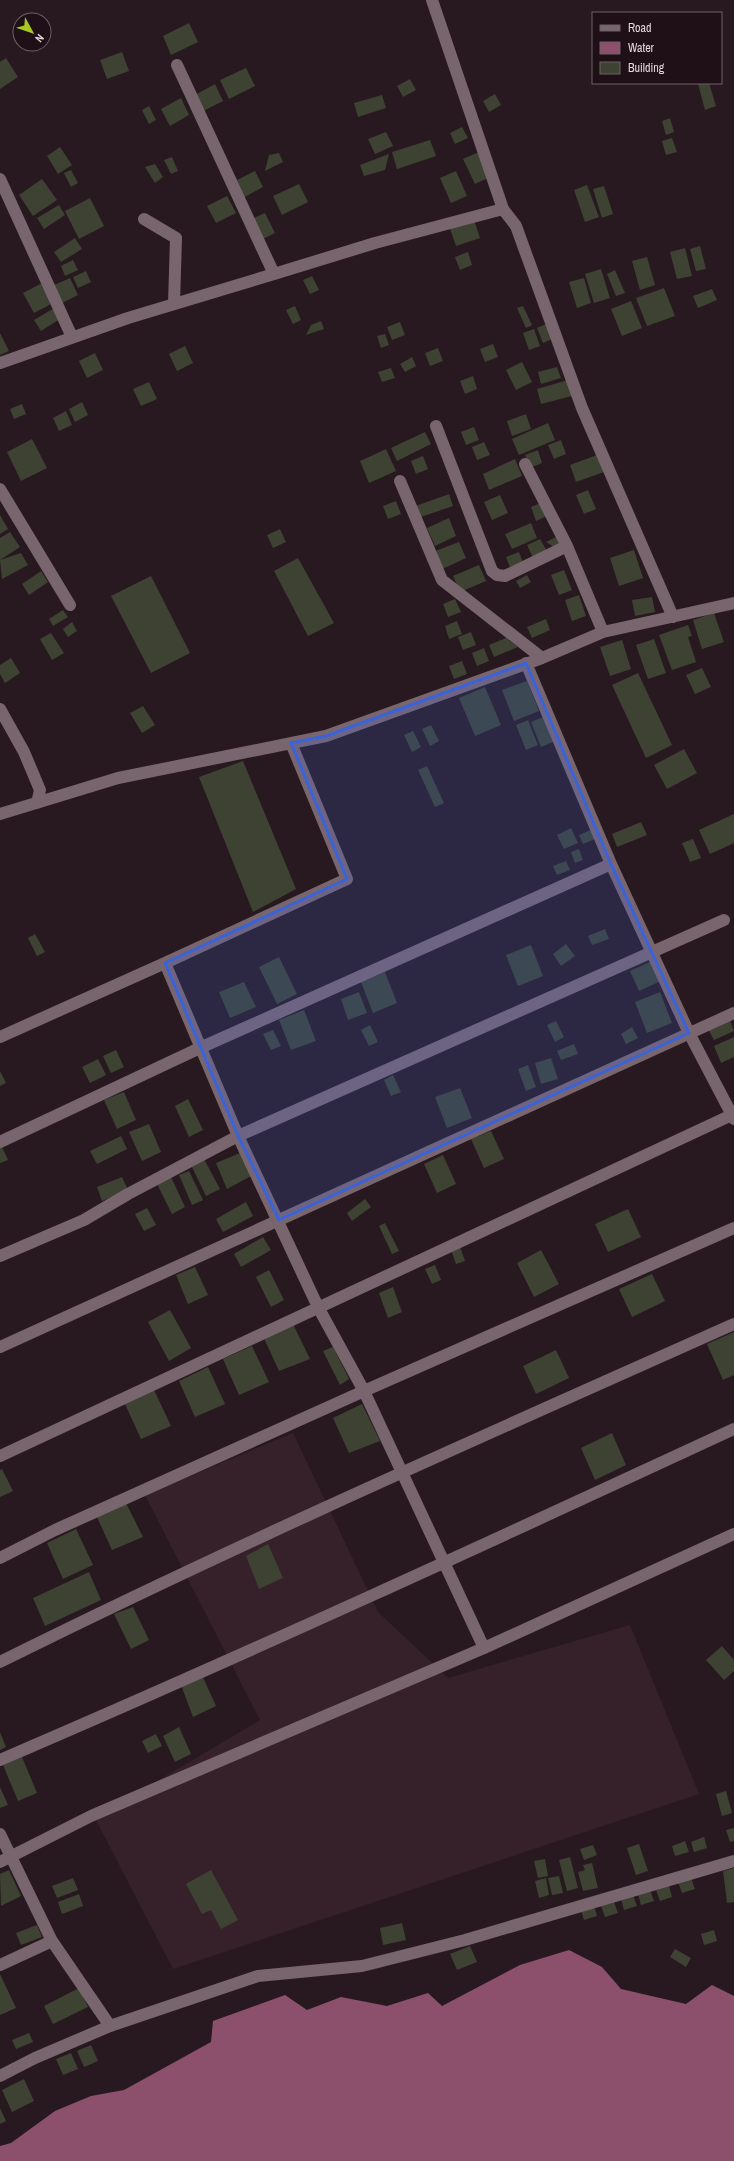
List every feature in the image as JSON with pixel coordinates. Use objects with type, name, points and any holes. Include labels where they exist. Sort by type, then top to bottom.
[{"type":"street","points":[[432,0],[503,209],[516,226],[582,408],[673,617]]},
{"type":"street","points":[[177,65],[274,274]]},
{"type":"street","points":[[0,179],[72,337]]},
{"type":"street","points":[[0,363],[72,337],[174,304],[375,242],[503,209]]},
{"type":"street","points":[[144,219],[176,238],[174,304]]},
{"type":"street","points":[[436,426],[492,571],[497,575],[505,576],[567,546]]},
{"type":"street","points":[[525,464],[567,546],[603,632]]},
{"type":"street","points":[[400,481],[442,580],[542,658]]},
{"type":"street","points":[[0,489],[70,605]]},
{"type":"street","points":[[0,814],[118,778],[326,736],[542,658],[603,632],[734,603]]},
{"type":"street","points":[[0,1456],[318,1306],[733,1116],[689,1033],[651,952],[611,864],[526,663]]},
{"type":"street","points":[[0,709],[24,752],[40,790],[37,803]]},
{"type":"street","points":[[0,1037],[347,879],[291,743]]},
{"type":"street","points":[[0,1142],[202,1047],[611,864]]},
{"type":"street","points":[[0,1256],[84,1220],[128,1194],[238,1136],[724,920]]},
{"type":"street","points":[[165,963],[202,1047],[238,1136],[279,1220],[318,1306],[364,1391],[484,1648]]},
{"type":"street","points":[[0,1347],[734,1013]]},
{"type":"street","points":[[0,1558],[55,1530],[364,1391],[734,1228]]},
{"type":"street","points":[[0,1662],[116,1604],[401,1473],[734,1324]]},
{"type":"street","points":[[0,1760],[138,1701],[444,1563],[734,1429]]},
{"type":"street","points":[[5,1859],[91,1816],[484,1648],[734,1534]]},
{"type":"street","points":[[0,1834],[5,1859],[52,1941],[110,2026]]},
{"type":"street","points":[[0,2076],[35,2058],[110,2026],[258,1976],[362,1966],[472,1937],[734,1862]]},
{"type":"street","points":[[0,1965],[52,1941]]},
{"type":"highlighted area","points":[[526,663],[611,864],[689,1033],[279,1220],[238,1136],[165,963],[347,879],[291,743],[326,736]]},
{"type":"shaded area","points":[[293,1433],[378,1612],[448,1678],[630,1625],[699,1794],[173,1969],[95,1818],[260,1720],[145,1495]]},
{"type":"water","points":[[569,1950],[602,1967],[621,1989],[686,2004],[712,1985],[734,1996],[734,2161],[0,2161],[0,2146],[11,2143],[55,2111],[91,2096],[124,2090],[211,2042],[213,2021],[285,1995],[307,2010],[341,1997],[387,2006],[428,1993],[442,2006],[520,1965]]},
{"type":"building","points":[[189,23],[198,42],[171,55],[163,36]]},
{"type":"building","points":[[122,52],[129,71],[107,79],[100,60]]},
{"type":"building","points":[[6,58],[18,77],[0,89],[0,62]]},
{"type":"building","points":[[246,68],[255,86],[229,99],[220,80]]},
{"type":"building","points":[[410,79],[416,90],[403,97],[397,86]]},
{"type":"building","points":[[215,84],[223,101],[203,111],[195,95]]},
{"type":"building","points":[[698,84],[709,84],[716,106],[705,110]]},
{"type":"building","points":[[495,94],[501,105],[489,112],[483,101]]},
{"type":"building","points":[[382,95],[386,108],[358,117],[354,103]]},
{"type":"building","points":[[181,98],[189,115],[170,126],[161,109]]},
{"type":"building","points":[[149,106],[156,120],[149,124],[142,110]]},
{"type":"building","points":[[670,118],[674,132],[666,135],[662,121]]},
{"type":"building","points":[[462,127],[468,138],[455,144],[450,133]]},
{"type":"building","points":[[386,132],[393,146],[375,154],[368,139]]},
{"type":"building","points":[[672,138],[677,152],[666,155],[662,141]]},
{"type":"building","points":[[430,140],[436,156],[397,169],[392,152]]},
{"type":"building","points":[[60,147],[72,165],[58,174],[47,156]]},
{"type":"building","points":[[479,152],[490,177],[475,184],[463,159]]},
{"type":"building","points":[[279,153],[283,162],[265,171],[269,155]]},
{"type":"building","points":[[389,154],[385,170],[364,176],[360,165]]},
{"type":"building","points":[[172,157],[178,171],[171,174],[164,160]]},
{"type":"building","points":[[155,164],[163,177],[155,183],[145,167]]},
{"type":"building","points":[[71,170],[78,183],[71,187],[64,173]]},
{"type":"building","points":[[255,171],[263,187],[243,198],[235,181]]},
{"type":"building","points":[[456,171],[467,196],[451,203],[440,178]]},
{"type":"building","points":[[42,179],[57,200],[33,216],[19,195]]},
{"type":"building","points":[[299,184],[308,202],[282,215],[273,196]]},
{"type":"building","points":[[587,185],[599,217],[585,222],[574,190]]},
{"type":"building","points":[[604,186],[613,214],[602,218],[593,189]]},
{"type":"building","points":[[227,196],[236,213],[216,223],[207,206]]},
{"type":"building","points":[[90,198],[104,226],[79,239],[65,211]]},
{"type":"building","points":[[59,205],[65,215],[44,229],[37,218]]},
{"type":"building","points":[[265,213],[275,233],[261,240],[252,219]]},
{"type":"building","points":[[473,217],[480,238],[456,246],[449,226]]},
{"type":"building","points":[[75,238],[82,249],[61,262],[54,252]]},
{"type":"building","points":[[700,246],[706,269],[696,271],[690,249]]},
{"type":"building","points":[[685,248],[692,276],[677,279],[670,252]]},
{"type":"building","points":[[468,252],[472,265],[460,270],[455,257]]},
{"type":"building","points":[[647,257],[655,285],[640,290],[632,261]]},
{"type":"building","points":[[73,260],[78,270],[65,276],[61,266]]},
{"type":"building","points":[[601,269],[610,298],[594,303],[585,274]]},
{"type":"building","points":[[615,270],[625,293],[616,296],[607,274]]},
{"type":"building","points":[[86,271],[91,282],[78,288],[73,277]]},
{"type":"building","points":[[312,276],[319,290],[310,294],[303,280]]},
{"type":"building","points":[[70,278],[78,295],[62,303],[54,285]]},
{"type":"building","points":[[584,278],[591,303],[577,308],[569,282]]},
{"type":"building","points":[[46,281],[57,301],[34,313],[23,293]]},
{"type":"building","points":[[664,288],[675,316],[647,326],[636,298]]},
{"type":"building","points":[[712,289],[717,300],[698,308],[693,296]]},
{"type":"building","points":[[631,301],[642,328],[622,336],[611,309]]},
{"type":"building","points":[[295,306],[301,320],[293,324],[286,310]]},
{"type":"building","points":[[523,306],[532,325],[526,328],[517,308]]},
{"type":"building","points":[[56,307],[63,317],[41,331],[34,320]]},
{"type":"building","points":[[321,321],[324,329],[306,335],[311,325]]},
{"type":"building","points":[[400,322],[405,335],[392,340],[387,327]]},
{"type":"building","points":[[546,324],[552,339],[543,343],[537,328]]},
{"type":"building","points":[[534,329],[540,346],[529,350],[523,333]]},
{"type":"building","points":[[0,333],[9,351],[0,355]]},
{"type":"building","points":[[385,334],[389,345],[381,348],[377,336]]},
{"type":"building","points":[[493,344],[498,357],[485,362],[480,349]]},
{"type":"building","points":[[185,346],[193,363],[177,371],[169,354]]},
{"type":"building","points":[[438,348],[443,361],[430,366],[425,353]]},
{"type":"building","points":[[95,353],[103,370],[87,378],[79,361]]},
{"type":"building","points":[[412,357],[416,366],[405,372],[400,364]]},
{"type":"building","points":[[522,362],[532,382],[516,390],[506,370]]},
{"type":"building","points":[[557,367],[561,378],[541,384],[538,372]]},
{"type":"building","points":[[391,368],[395,378],[382,382],[378,372]]},
{"type":"building","points":[[473,376],[477,389],[465,394],[460,381]]},
{"type":"building","points":[[568,380],[572,396],[541,404],[537,389]]},
{"type":"building","points":[[149,382],[157,399],[141,406],[133,389]]},
{"type":"building","points":[[82,402],[88,415],[75,422],[69,409]]},
{"type":"building","points":[[22,404],[26,414],[14,419],[10,409]]},
{"type":"building","points":[[66,411],[72,425],[59,431],[53,418]]},
{"type":"building","points":[[526,414],[531,429],[512,436],[507,421]]},
{"type":"building","points":[[548,423],[555,440],[519,455],[512,439]]},
{"type":"building","points":[[474,427],[479,440],[466,445],[461,432]]},
{"type":"building","points":[[425,432],[431,444],[397,461],[391,448]]},
{"type":"building","points":[[32,439],[47,468],[21,481],[7,452]]},
{"type":"building","points":[[561,440],[566,454],[554,459],[548,445]]},
{"type":"building","points":[[484,442],[490,455],[477,460],[472,447]]},
{"type":"building","points":[[386,449],[396,471],[369,483],[360,461]]},
{"type":"building","points":[[538,450],[542,463],[530,468],[525,455]]},
{"type":"building","points":[[597,455],[604,472],[576,482],[570,465]]},
{"type":"building","points":[[423,456],[428,469],[416,474],[411,461]]},
{"type":"building","points":[[515,459],[522,476],[489,490],[483,474]]},
{"type":"building","points":[[588,490],[596,509],[584,514],[576,495]]},
{"type":"building","points":[[449,494],[453,506],[418,518],[413,507]]},
{"type":"building","points":[[500,495],[508,513],[492,520],[484,502]]},
{"type":"building","points":[[396,501],[401,514],[388,519],[383,506]]},
{"type":"building","points":[[543,502],[549,515],[536,521],[531,507]]},
{"type":"building","points":[[0,515],[8,529],[0,534]]},
{"type":"building","points":[[449,518],[456,536],[435,546],[427,528]]},
{"type":"building","points":[[531,523],[537,538],[512,549],[505,534]]},
{"type":"building","points":[[280,529],[286,542],[273,548],[267,535]]},
{"type":"building","points":[[10,532],[20,547],[0,560],[0,538]]},
{"type":"building","points":[[560,535],[563,542],[554,547],[546,542]]},
{"type":"building","points":[[540,539],[548,553],[534,560],[527,545]]},
{"type":"building","points":[[459,542],[466,558],[438,571],[430,553]]},
{"type":"building","points":[[634,550],[643,578],[619,586],[610,558]]},
{"type":"building","points":[[519,552],[524,565],[511,570],[506,557]]},
{"type":"building","points":[[21,553],[28,565],[2,579],[0,560]]},
{"type":"building","points":[[298,558],[334,623],[308,636],[274,571]]},
{"type":"building","points":[[479,565],[486,581],[460,592],[453,576]]},
{"type":"building","points":[[564,570],[572,590],[559,595],[551,575]]},
{"type":"building","points":[[41,571],[48,582],[29,595],[22,584]]},
{"type":"building","points":[[527,575],[531,582],[520,588],[516,581]]},
{"type":"building","points":[[151,576],[190,653],[151,673],[111,596]]},
{"type":"building","points":[[579,595],[586,616],[572,621],[565,600]]},
{"type":"building","points":[[652,597],[655,612],[635,616],[632,600]]},
{"type":"building","points":[[455,599],[461,612],[448,617],[443,604]]},
{"type":"building","points":[[63,610],[68,617],[53,626],[49,619]]},
{"type":"building","points":[[714,613],[724,642],[702,649],[693,620]]},
{"type":"building","points":[[546,619],[550,630],[532,638],[527,627]]},
{"type":"building","points":[[457,621],[462,634],[449,639],[445,626]]},
{"type":"building","points":[[72,622],[77,631],[68,637],[63,629]]},
{"type":"building","points":[[688,625],[692,636],[688,637],[696,662],[672,670],[659,635]]},
{"type":"building","points":[[471,632],[476,645],[463,650],[458,637]]},
{"type":"building","points":[[51,633],[64,653],[52,660],[40,639]]},
{"type":"building","points":[[506,638],[518,647],[494,657],[489,645]]},
{"type":"building","points":[[654,639],[666,673],[648,679],[636,645]]},
{"type":"building","points":[[622,640],[631,669],[610,676],[600,647]]},
{"type":"building","points":[[484,648],[489,661],[477,666],[472,653]]},
{"type":"building","points":[[11,658],[20,673],[5,683],[0,674],[0,665]]},
{"type":"building","points":[[462,661],[467,674],[454,679],[449,666]]},
{"type":"building","points":[[702,668],[711,687],[695,694],[686,675]]},
{"type":"building","points":[[638,673],[672,745],[646,758],[612,685]]},
{"type":"building","points":[[527,681],[539,711],[514,721],[502,690]]},
{"type":"building","points":[[485,687],[501,725],[475,736],[459,698]]},
{"type":"building","points":[[143,706],[155,725],[142,733],[130,713]]},
{"type":"building","points":[[543,717],[553,742],[541,747],[531,722]]},
{"type":"building","points":[[528,720],[538,745],[526,750],[516,725]]},
{"type":"building","points":[[431,725],[439,741],[430,746],[422,729]]},
{"type":"building","points":[[413,731],[421,747],[412,752],[404,735]]},
{"type":"building","points":[[684,749],[697,773],[667,789],[654,765]]},
{"type":"building","points":[[243,761],[296,889],[253,912],[199,777]]},
{"type":"building","points":[[427,766],[444,803],[435,807],[418,770]]},
{"type":"building","points":[[734,814],[734,843],[710,854],[699,830]]},
{"type":"building","points":[[641,822],[647,835],[617,847],[612,834]]},
{"type":"building","points":[[571,828],[578,843],[564,849],[557,835]]},
{"type":"building","points":[[591,830],[595,839],[583,844],[579,835]]},
{"type":"building","points":[[693,839],[701,858],[690,862],[682,843]]},
{"type":"building","points":[[579,849],[583,860],[575,863],[571,852]]},
{"type":"building","points":[[566,861],[570,870],[557,875],[553,866]]},
{"type":"building","points":[[605,929],[609,939],[592,945],[588,936]]},
{"type":"building","points":[[35,934],[45,952],[37,956],[28,938]]},
{"type":"building","points":[[566,944],[575,956],[561,966],[553,954]]},
{"type":"building","points":[[531,945],[543,976],[518,986],[506,955]]},
{"type":"building","points":[[279,957],[297,994],[277,1004],[259,967]]},
{"type":"building","points":[[652,961],[661,981],[639,991],[630,971]]},
{"type":"building","points":[[385,972],[397,1003],[373,1013],[361,982]]},
{"type":"building","points":[[244,982],[256,1007],[230,1018],[219,992]]},
{"type":"building","points":[[359,992],[367,1013],[348,1020],[341,999]]},
{"type":"building","points":[[660,992],[672,1023],[647,1033],[635,1002]]},
{"type":"building","points":[[304,1010],[316,1041],[291,1050],[279,1020]]},
{"type":"building","points":[[730,1020],[734,1031],[714,1040],[708,1029]]},
{"type":"building","points":[[556,1021],[564,1037],[555,1042],[547,1025]]},
{"type":"building","points":[[370,1025],[378,1042],[369,1046],[361,1030]]},
{"type":"building","points":[[632,1027],[638,1038],[626,1044],[621,1034]]},
{"type":"building","points":[[273,1030],[281,1046],[271,1050],[263,1034]]},
{"type":"building","points":[[734,1037],[734,1057],[721,1063],[714,1046]]},
{"type":"building","points":[[574,1044],[578,1054],[561,1060],[557,1051]]},
{"type":"building","points":[[116,1050],[124,1067],[111,1073],[103,1056]]},
{"type":"building","points":[[551,1058],[558,1079],[541,1084],[535,1063]]},
{"type":"building","points":[[98,1059],[106,1075],[90,1083],[82,1067]]},
{"type":"building","points":[[528,1065],[536,1087],[526,1091],[518,1069]]},
{"type":"building","points":[[0,1071],[6,1083],[0,1086]]},
{"type":"building","points":[[393,1075],[401,1092],[391,1096],[384,1080]]},
{"type":"building","points":[[460,1088],[472,1118],[447,1128],[435,1097]]},
{"type":"building","points":[[124,1092],[136,1120],[117,1129],[104,1100]]},
{"type":"building","points":[[188,1099],[203,1130],[189,1137],[175,1106]]},
{"type":"building","points":[[149,1124],[161,1152],[142,1161],[129,1132]]},
{"type":"building","points":[[491,1131],[504,1159],[484,1168],[471,1139]]},
{"type":"building","points":[[121,1136],[127,1149],[97,1164],[90,1151]]},
{"type":"building","points":[[2,1147],[8,1160],[0,1163],[0,1148]]},
{"type":"building","points":[[240,1153],[251,1176],[227,1189],[216,1163]]},
{"type":"building","points":[[443,1155],[456,1184],[437,1193],[424,1164]]},
{"type":"building","points":[[204,1159],[220,1189],[206,1196],[191,1165]]},
{"type":"building","points":[[189,1171],[203,1200],[192,1205],[179,1175]]},
{"type":"building","points":[[122,1177],[128,1190],[102,1201],[97,1187]]},
{"type":"building","points":[[171,1177],[185,1207],[172,1214],[157,1184]]},
{"type":"building","points":[[365,1199],[371,1207],[352,1221],[347,1213]]},
{"type":"building","points":[[246,1202],[253,1216],[223,1232],[216,1219]]},
{"type":"building","points":[[147,1208],[156,1225],[144,1231],[135,1214]]},
{"type":"building","points":[[628,1209],[641,1237],[608,1252],[595,1224]]},
{"type":"building","points":[[385,1223],[399,1251],[392,1254],[379,1226]]},
{"type":"building","points":[[263,1237],[271,1250],[241,1267],[234,1254]]},
{"type":"building","points":[[460,1247],[465,1261],[456,1264],[451,1250]]},
{"type":"building","points":[[541,1250],[559,1284],[534,1297],[517,1263]]},
{"type":"building","points":[[435,1265],[441,1280],[432,1284],[425,1269]]},
{"type":"building","points":[[195,1267],[208,1295],[188,1304],[176,1275]]},
{"type":"building","points":[[269,1270],[284,1300],[271,1307],[256,1277]]},
{"type":"building","points":[[652,1274],[665,1301],[632,1317],[619,1289]]},
{"type":"building","points":[[393,1287],[402,1312],[388,1318],[379,1293]]},
{"type":"building","points":[[170,1310],[191,1348],[169,1361],[148,1322]]},
{"type":"building","points":[[292,1322],[310,1359],[279,1371],[263,1336]]},
{"type":"building","points":[[734,1332],[734,1375],[723,1380],[707,1344]]},
{"type":"building","points":[[252,1346],[269,1382],[239,1395],[223,1359]]},
{"type":"building","points":[[333,1347],[349,1379],[340,1385],[323,1351]]},
{"type":"building","points":[[556,1350],[569,1378],[536,1394],[523,1366]]},
{"type":"building","points":[[208,1367],[225,1404],[195,1417],[179,1381]]},
{"type":"building","points":[[154,1390],[171,1426],[141,1439],[125,1404]]},
{"type":"building","points":[[362,1404],[380,1441],[349,1453],[333,1418]]},
{"type":"building","points":[[612,1433],[626,1465],[595,1480],[581,1448]]},
{"type":"building","points":[[2,1469],[13,1491],[0,1497],[0,1470]]},
{"type":"building","points":[[125,1501],[143,1537],[112,1550],[96,1515]]},
{"type":"building","points":[[76,1529],[93,1565],[63,1579],[47,1543]]},
{"type":"building","points":[[268,1544],[283,1578],[259,1589],[246,1556]]},
{"type":"building","points":[[89,1572],[101,1600],[45,1626],[33,1598]]},
{"type":"building","points":[[133,1607],[149,1640],[131,1649],[114,1614]]},
{"type":"building","points":[[722,1646],[734,1660],[734,1671],[724,1680],[706,1660]]},
{"type":"building","points":[[201,1673],[216,1706],[193,1717],[180,1682]]},
{"type":"building","points":[[179,1727],[191,1754],[175,1762],[163,1736]]},
{"type":"building","points":[[0,1732],[6,1747],[0,1750]]},
{"type":"building","points":[[156,1734],[162,1746],[148,1753],[142,1741]]},
{"type":"building","points":[[22,1757],[37,1793],[18,1801],[3,1765]]},
{"type":"building","points":[[0,1787],[8,1805],[0,1808]]},
{"type":"building","points":[[726,1791],[732,1813],[722,1816],[716,1794]]},
{"type":"building","points":[[734,1828],[734,1841],[730,1842],[726,1830]]},
{"type":"building","points":[[704,1837],[707,1848],[694,1852],[691,1842]]},
{"type":"building","points":[[685,1841],[689,1852],[675,1856],[672,1846]]},
{"type":"building","points":[[639,1844],[648,1871],[636,1875],[627,1848]]},
{"type":"building","points":[[593,1845],[597,1855],[584,1860],[580,1849]]},
{"type":"building","points":[[570,1857],[578,1888],[567,1891],[559,1860]]},
{"type":"building","points":[[545,1859],[548,1876],[538,1878],[534,1861]]},
{"type":"building","points":[[592,1863],[598,1888],[583,1891],[578,1872],[585,1870],[583,1865]]},
{"type":"building","points":[[734,1868],[734,1902],[727,1903],[723,1871]]},
{"type":"building","points":[[9,1870],[21,1896],[1,1906],[0,1874]]},
{"type":"building","points":[[211,1870],[238,1920],[221,1929],[211,1910],[202,1914],[186,1884]]},
{"type":"building","points":[[559,1876],[563,1893],[552,1895],[548,1878]]},
{"type":"building","points":[[73,1878],[78,1890],[57,1898],[52,1886]]},
{"type":"building","points":[[546,1878],[549,1895],[539,1898],[535,1881]]},
{"type":"building","points":[[691,1878],[695,1889],[682,1893],[678,1882]]},
{"type":"building","points":[[669,1886],[672,1897],[660,1901],[656,1890]]},
{"type":"building","points":[[650,1890],[654,1901],[641,1905],[638,1894]]},
{"type":"building","points":[[79,1894],[83,1906],[62,1914],[58,1902]]},
{"type":"building","points":[[633,1895],[637,1906],[624,1910],[621,1899]]},
{"type":"building","points":[[614,1902],[618,1913],[605,1917],[601,1906]]},
{"type":"building","points":[[594,1905],[597,1916],[584,1920],[581,1910]]},
{"type":"building","points":[[402,1923],[406,1940],[383,1945],[380,1928]]},
{"type":"building","points":[[37,1925],[42,1937],[21,1945],[16,1933]]},
{"type":"building","points":[[714,1930],[717,1941],[704,1945],[701,1934]]},
{"type":"building","points":[[470,1946],[477,1962],[457,1970],[450,1954]]},
{"type":"building","points":[[675,1949],[691,1958],[686,1967],[670,1957]]},
{"type":"building","points":[[0,1974],[16,2008],[0,2015]]},
{"type":"building","points":[[79,1988],[88,2007],[53,2024],[44,2006]]},
{"type":"building","points":[[29,2033],[33,2042],[16,2049],[12,2040]]},
{"type":"building","points":[[91,2045],[98,2061],[84,2067],[77,2051]]},
{"type":"building","points":[[71,2053],[78,2069],[63,2075],[56,2059]]},
{"type":"building","points":[[24,2079],[34,2101],[12,2112],[2,2090]]},
{"type":"building","points":[[0,2108],[6,2121],[0,2124]]}]
